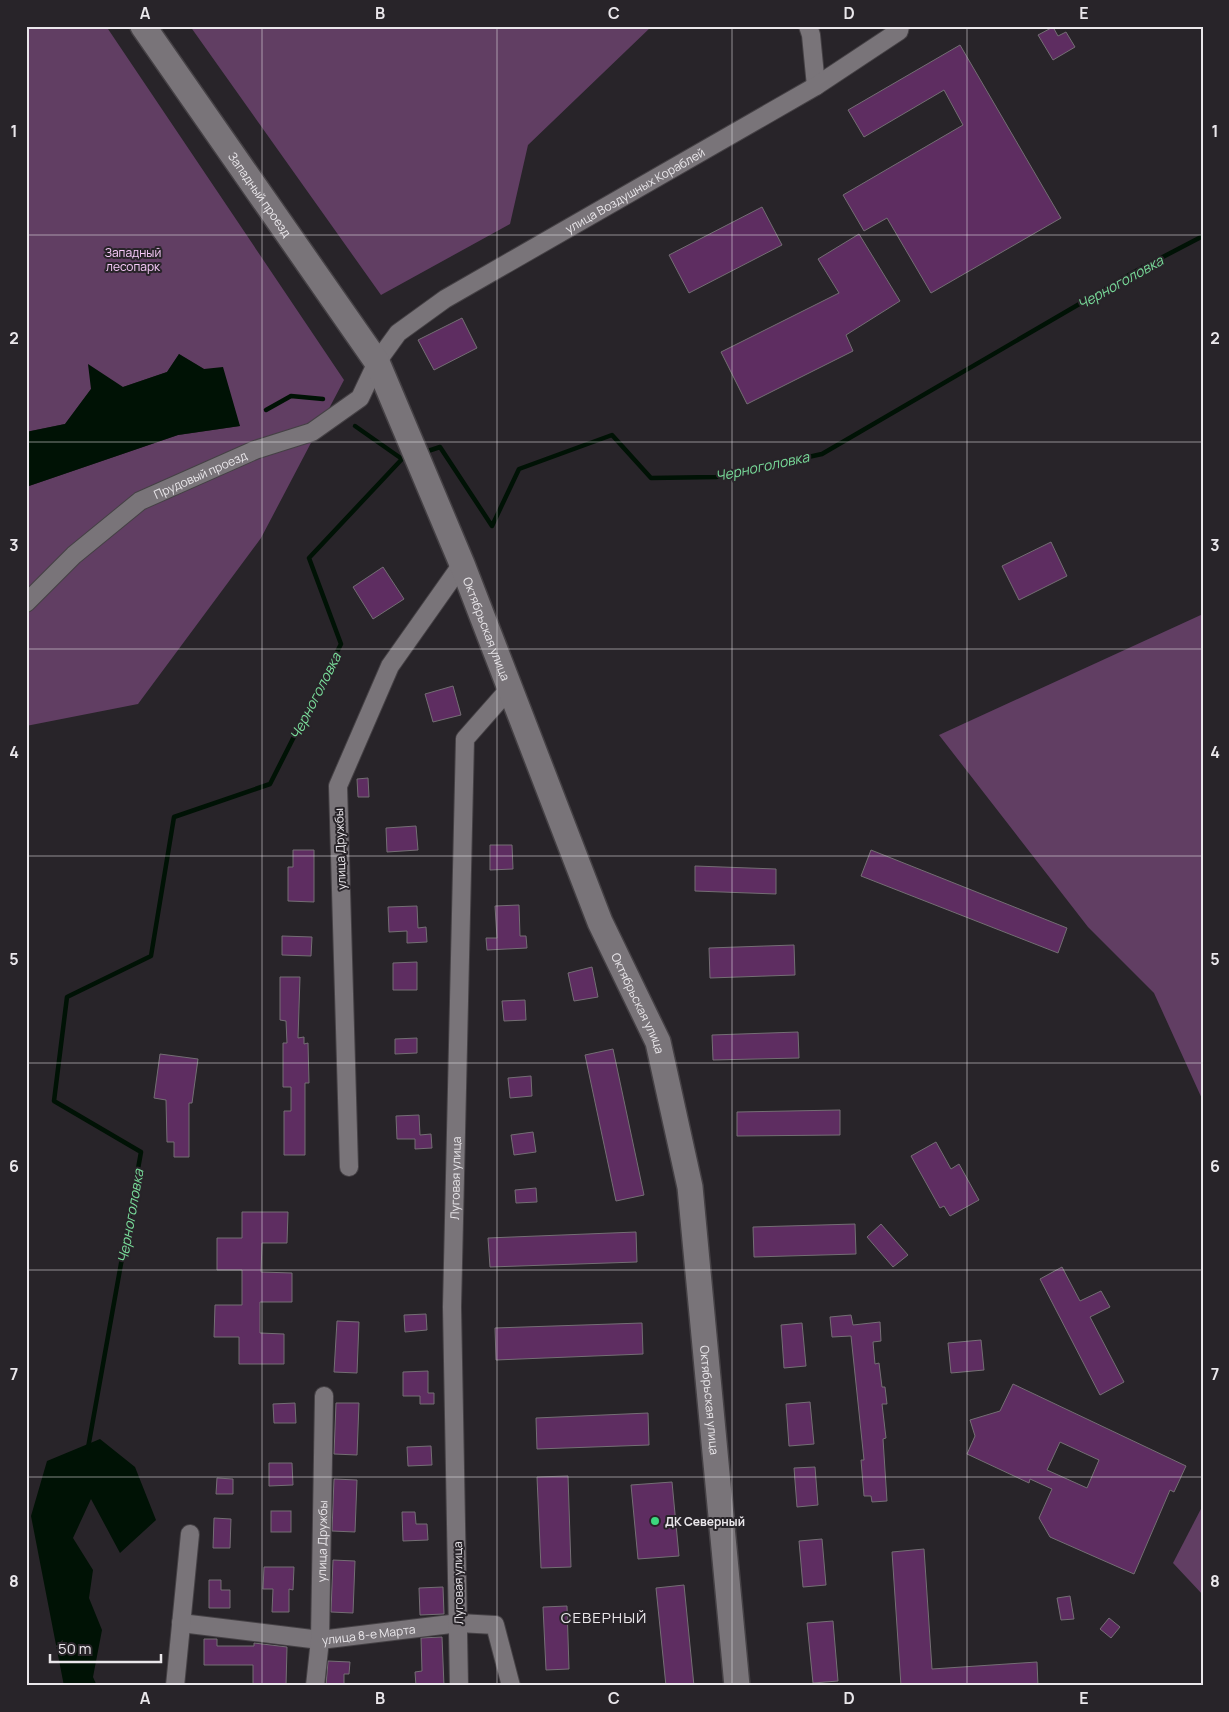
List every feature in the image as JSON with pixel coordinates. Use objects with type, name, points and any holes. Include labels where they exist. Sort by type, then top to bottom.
[{"type":"street","name":"Западный проезд","points":[[143,26],[377,362]]},
{"type":"street","points":[[808,26],[812,35],[816,86]]},
{"type":"street","name":"улица Воздушных Кораблей","points":[[377,362],[398,333],[445,299],[816,86],[899,31],[900,26]]},
{"type":"street","name":"Октябрьская улица","points":[[377,362],[462,564],[600,922],[658,1042],[690,1187],[737,1686]]},
{"type":"street","name":"Прудовый проезд","points":[[26,603],[74,555],[140,501],[255,450],[312,432],[360,398],[377,362]]},
{"type":"street","name":"улица Дружбы","points":[[349,1167],[338,786],[390,666],[462,564]]},
{"type":"street","name":"Луговая улица","points":[[460,1686],[452,1307],[465,739],[510,688]]},
{"type":"street","name":"улица Дружбы","points":[[315,1686],[320,1640],[324,1396]]},
{"type":"street","points":[[174,1686],[190,1534]]},
{"type":"street","name":"улица 8-е Марта","points":[[181,1623],[320,1640],[459,1623],[495,1624],[511,1686]]},
{"type":"green space","name":"Западный лесопарк","points":[[26,26],[106,26],[344,380],[261,538],[138,704],[26,726],[26,487],[178,435],[240,426],[204,369],[179,354],[167,372],[123,387],[91,389],[65,424],[26,432]]},
{"type":"green space","points":[[190,26],[652,26],[528,145],[510,224],[381,295]]},
{"type":"green space","points":[[1203,614],[1203,1101],[1154,993],[1088,927],[939,735]]},
{"type":"green space","points":[[1203,1505],[1203,1595],[1173,1563]]},
{"type":"shaded area","points":[[179,354],[204,369],[223,367],[240,426],[178,435],[26,487],[26,432],[65,424],[91,389],[88,364],[123,387],[167,372]]},
{"type":"shaded area","points":[[100,1439],[135,1467],[156,1520],[120,1553],[91,1499],[73,1538],[93,1570],[89,1598],[102,1630],[93,1677],[97,1686],[64,1686],[31,1516],[47,1461]]},
{"type":"building","points":[[1053,27],[1058,36],[1066,32],[1075,47],[1053,60],[1038,35]]},
{"type":"building","points":[[960,45],[1061,218],[931,293],[887,218],[864,231],[843,195],[963,125],[944,90],[864,137],[848,110]]},
{"type":"building","points":[[762,207],[782,245],[689,293],[669,255]]},
{"type":"building","points":[[859,234],[900,301],[846,335],[853,351],[747,404],[721,352],[839,293],[818,259]]},
{"type":"building","points":[[462,318],[477,348],[434,370],[418,340]]},
{"type":"building","points":[[1051,542],[1067,576],[1019,600],[1002,566]]},
{"type":"building","points":[[383,567],[404,599],[373,619],[353,587]]},
{"type":"building","points":[[453,686],[461,715],[433,722],[425,694]]},
{"type":"building","points":[[368,778],[369,797],[358,797],[357,779]]},
{"type":"building","points":[[416,826],[418,850],[387,852],[386,828]]},
{"type":"building","points":[[490,845],[512,845],[513,869],[490,870]]},
{"type":"building","points":[[293,850],[314,850],[314,902],[288,901],[288,867],[293,867]]},
{"type":"building","points":[[871,850],[1067,928],[1058,953],[861,876]]},
{"type":"building","points":[[695,866],[776,869],[776,894],[695,891]]},
{"type":"building","points":[[519,905],[520,936],[526,936],[527,948],[487,950],[486,938],[497,938],[495,906]]},
{"type":"building","points":[[417,906],[418,928],[426,927],[427,942],[407,943],[407,931],[389,932],[388,907]]},
{"type":"building","points":[[282,936],[312,937],[311,956],[282,955]]},
{"type":"building","points":[[794,945],[795,975],[710,978],[709,948]]},
{"type":"building","points":[[417,962],[417,990],[393,990],[393,963]]},
{"type":"building","points":[[592,967],[598,997],[574,1001],[568,973]]},
{"type":"building","points":[[280,977],[300,977],[298,1038],[304,1037],[304,1044],[308,1043],[309,1083],[305,1083],[305,1155],[284,1155],[284,1111],[291,1111],[291,1087],[283,1087],[283,1043],[287,1043],[286,1021],[280,1020]]},
{"type":"building","points":[[525,1000],[526,1020],[504,1021],[502,1001]]},
{"type":"building","points":[[798,1032],[799,1058],[713,1060],[712,1035]]},
{"type":"building","points":[[417,1038],[417,1053],[395,1054],[395,1039]]},
{"type":"building","points":[[613,1049],[644,1195],[616,1201],[585,1055]]},
{"type":"building","points":[[160,1054],[198,1059],[192,1103],[189,1103],[189,1157],[174,1157],[174,1142],[167,1142],[166,1100],[154,1098]]},
{"type":"building","points":[[531,1076],[532,1096],[510,1098],[508,1078]]},
{"type":"building","points":[[840,1110],[840,1135],[737,1136],[737,1112]]},
{"type":"building","points":[[419,1115],[420,1135],[431,1134],[432,1148],[415,1149],[415,1139],[397,1139],[396,1116]]},
{"type":"building","points":[[533,1132],[536,1152],[514,1155],[511,1135]]},
{"type":"building","points":[[936,1142],[951,1169],[959,1164],[979,1200],[950,1216],[944,1206],[940,1208],[911,1156]]},
{"type":"building","points":[[536,1188],[537,1202],[516,1203],[515,1190]]},
{"type":"building","points":[[242,1212],[288,1212],[287,1243],[262,1243],[261,1272],[292,1273],[292,1302],[260,1302],[260,1333],[284,1334],[284,1364],[239,1364],[239,1337],[214,1337],[215,1305],[242,1305],[242,1270],[217,1270],[217,1238],[242,1238]]},
{"type":"building","points":[[855,1224],[856,1254],[754,1257],[753,1227]]},
{"type":"building","points":[[881,1224],[908,1255],[893,1267],[867,1237]]},
{"type":"building","points":[[636,1232],[637,1262],[490,1267],[488,1238]]},
{"type":"building","points":[[1062,1267],[1080,1301],[1101,1291],[1110,1307],[1090,1317],[1124,1382],[1100,1395],[1040,1279]]},
{"type":"building","points":[[426,1314],[427,1330],[405,1332],[404,1315]]},
{"type":"building","points":[[851,1315],[853,1325],[880,1322],[881,1341],[873,1342],[875,1364],[879,1363],[882,1387],[885,1387],[887,1404],[882,1404],[886,1438],[883,1439],[887,1501],[872,1502],[871,1496],[864,1496],[861,1460],[864,1460],[851,1336],[832,1337],[830,1317]]},
{"type":"building","points":[[337,1321],[359,1322],[357,1373],[334,1372]]},
{"type":"building","points":[[642,1323],[643,1354],[496,1360],[495,1328]]},
{"type":"building","points":[[802,1323],[806,1366],[784,1368],[781,1325]]},
{"type":"building","points":[[981,1340],[984,1370],[951,1373],[948,1343]]},
{"type":"building","points":[[428,1371],[428,1393],[434,1393],[434,1404],[420,1404],[420,1396],[403,1396],[403,1372]]},
{"type":"building","points":[[1013,1384],[1186,1466],[1174,1492],[1170,1490],[1134,1574],[1050,1537],[1039,1518],[1052,1489],[1030,1479],[1029,1483],[967,1454],[975,1436],[970,1420],[1000,1411]],"holes":[[[1060,1442],[1099,1460],[1087,1488],[1047,1470]]]},
{"type":"building","points":[[810,1402],[814,1444],[789,1446],[786,1404]]},
{"type":"building","points":[[295,1403],[296,1423],[274,1423],[273,1404]]},
{"type":"building","points":[[336,1403],[359,1403],[357,1455],[334,1454]]},
{"type":"building","points":[[648,1413],[649,1445],[537,1449],[536,1418]]},
{"type":"building","points":[[431,1446],[432,1465],[408,1466],[407,1447]]},
{"type":"building","points":[[269,1463],[292,1463],[293,1485],[269,1486]]},
{"type":"building","points":[[815,1467],[818,1505],[797,1507],[794,1468]]},
{"type":"building","points":[[568,1476],[571,1567],[541,1568],[537,1477]]},
{"type":"building","points":[[217,1478],[233,1479],[233,1494],[216,1494]]},
{"type":"building","points":[[334,1479],[357,1480],[355,1532],[332,1531]]},
{"type":"building","name":"ДК Северный","points":[[672,1482],[679,1556],[638,1559],[631,1485]]},
{"type":"building","points":[[271,1511],[291,1511],[291,1532],[271,1532]]},
{"type":"building","points":[[402,1512],[415,1512],[416,1524],[427,1524],[428,1540],[403,1541]]},
{"type":"building","points":[[214,1518],[231,1519],[230,1548],[213,1548]]},
{"type":"building","points":[[822,1539],[826,1585],[803,1587],[799,1541]]},
{"type":"building","points":[[924,1549],[932,1669],[1037,1662],[1038,1686],[901,1686],[892,1552]]},
{"type":"building","points":[[333,1560],[355,1561],[353,1613],[331,1612]]},
{"type":"building","points":[[264,1567],[294,1567],[293,1590],[289,1589],[289,1612],[272,1612],[273,1589],[263,1589]]},
{"type":"building","points":[[209,1580],[221,1580],[221,1590],[230,1590],[230,1608],[209,1608]]},
{"type":"building","points":[[684,1585],[694,1686],[666,1686],[656,1588]]},
{"type":"building","points":[[443,1587],[444,1614],[420,1615],[419,1588]]},
{"type":"building","points":[[1070,1596],[1074,1619],[1061,1620],[1057,1598]]},
{"type":"building","points":[[567,1606],[569,1669],[546,1670],[543,1607]]},
{"type":"building","points":[[1109,1618],[1120,1627],[1111,1638],[1100,1629]]},
{"type":"building","points":[[833,1621],[838,1681],[813,1683],[807,1623]]},
{"type":"building","points":[[442,1637],[444,1686],[416,1686],[415,1672],[422,1671],[421,1638]]},
{"type":"building","points":[[204,1639],[217,1639],[217,1646],[254,1646],[254,1643],[287,1647],[286,1686],[253,1686],[253,1665],[204,1665]]},
{"type":"building","points":[[328,1661],[350,1662],[349,1674],[344,1674],[344,1686],[326,1686]]},
{"type":"waterway","name":"Черноголовка","points":[[422,453],[440,447],[492,526],[519,469],[612,435],[651,478],[716,477],[822,454],[1136,271],[1203,236]]},
{"type":"waterway","points":[[266,410],[291,396],[323,399]]},
{"type":"waterway","points":[[355,426],[402,459]]},
{"type":"waterway","name":"Черноголовка","points":[[88,1448],[141,1152],[54,1101],[67,997],[151,956],[174,817],[270,784],[341,644],[309,558],[402,459],[408,457]]},
{"type":"place","name":"ДК Северный","points":[[655,1521]]},
{"type":"district","name":"СЕВЕРНЫЙ","points":[[604,1617]]}]
